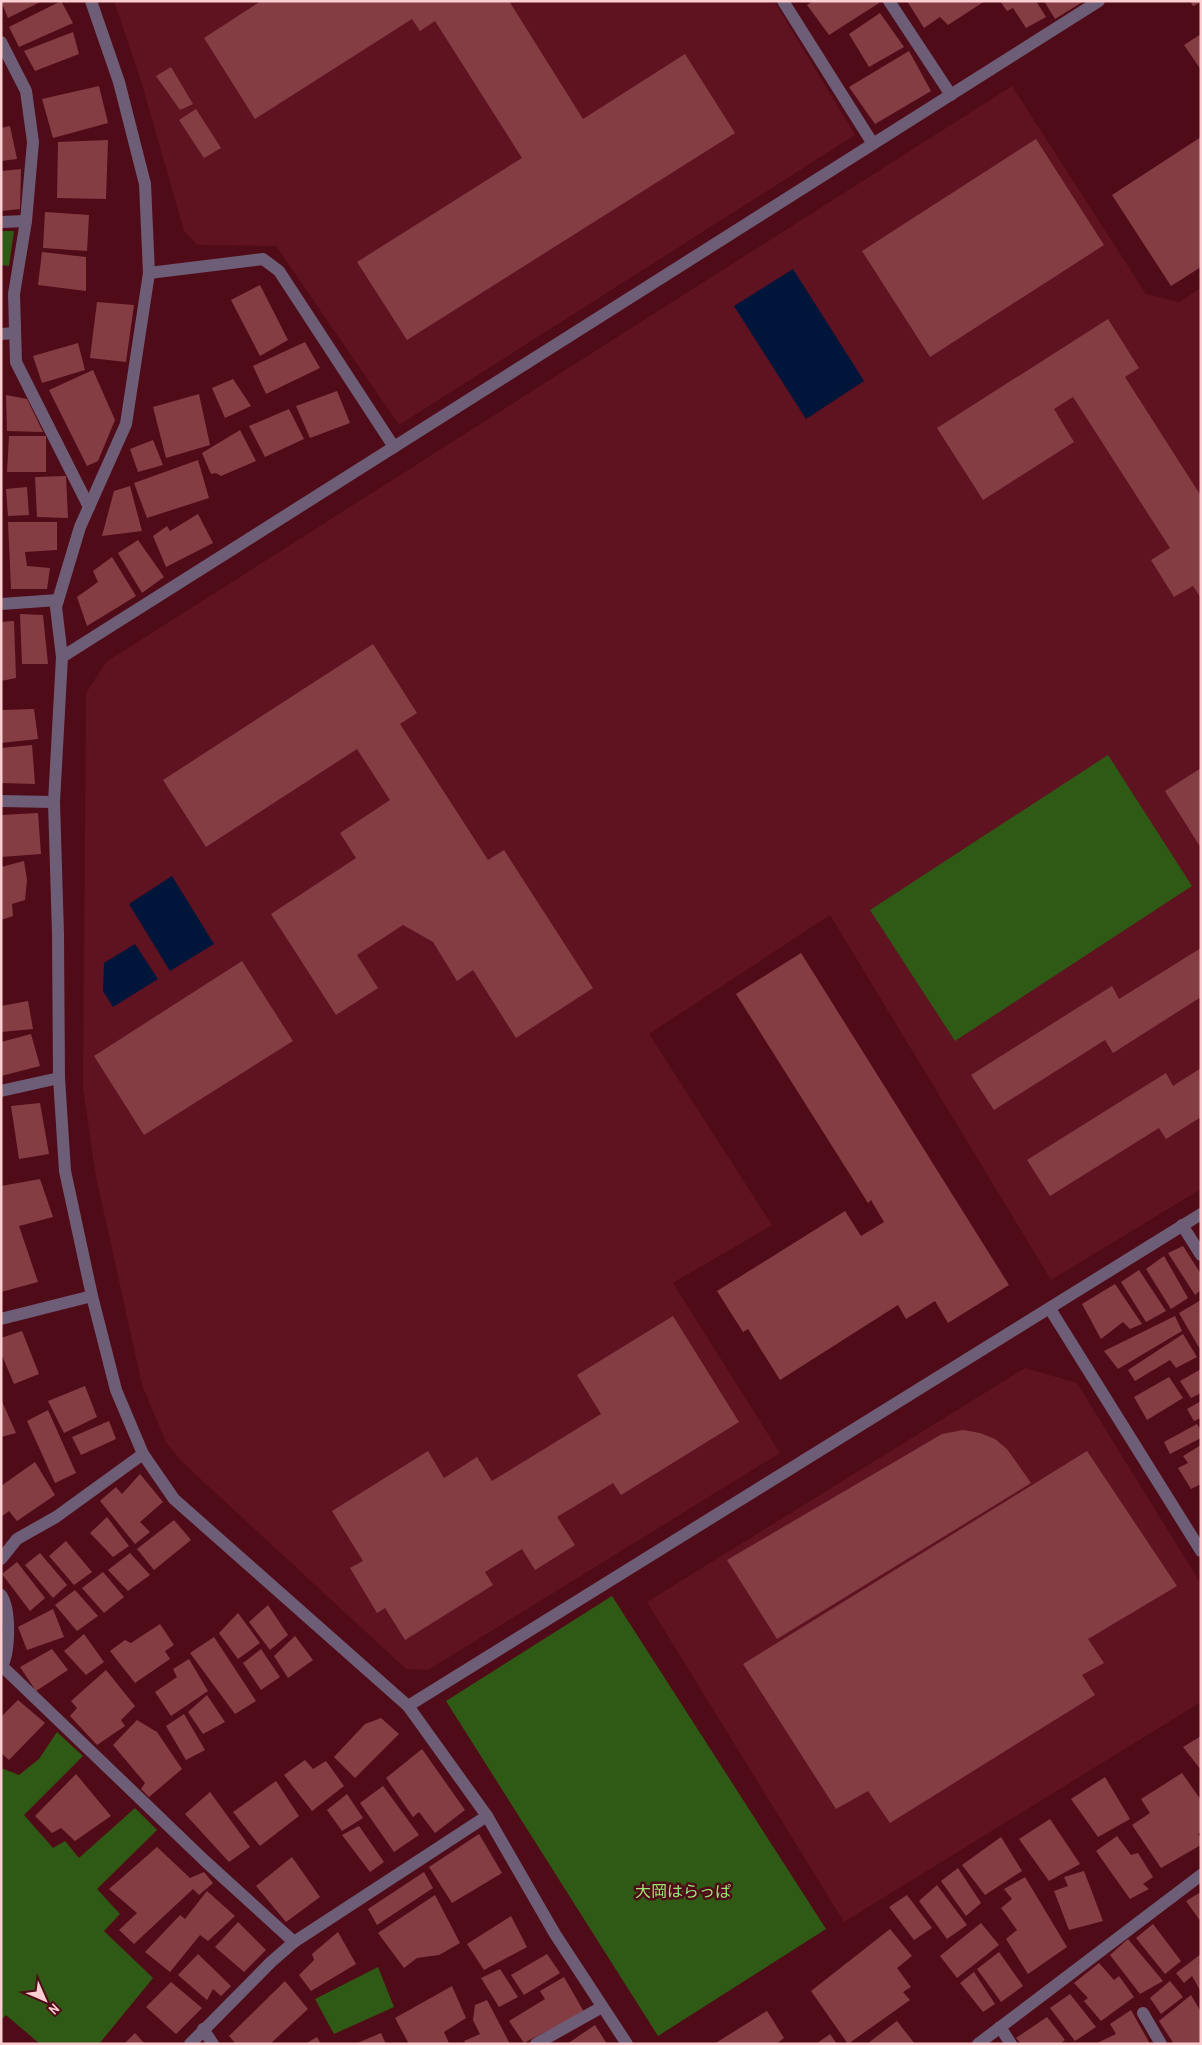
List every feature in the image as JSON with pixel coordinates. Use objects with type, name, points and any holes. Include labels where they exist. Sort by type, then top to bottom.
[{"type":"street","points":[[91,1],[119,82],[145,184],[149,273],[126,424],[80,527],[56,607],[62,657],[54,802],[58,934],[59,1078],[66,1171],[92,1296],[116,1390],[142,1454],[174,1499],[408,1706],[487,1816],[555,1934],[627,2044]]},
{"type":"street","points":[[783,1],[873,144]]},
{"type":"street","points":[[889,1],[951,96]]},
{"type":"street","points":[[62,657],[1098,2]]},
{"type":"street","points":[[1,42],[26,91],[32,133],[26,221],[14,294],[16,362],[89,506]]},
{"type":"street","points":[[1,222],[26,221]]},
{"type":"street","points":[[149,273],[263,260],[279,271],[394,447]]},
{"type":"street","points":[[1,334],[15,333]]},
{"type":"street","points":[[1,604],[58,600]]},
{"type":"street","points":[[1,801],[54,802]]},
{"type":"street","points":[[1,1092],[59,1078]]},
{"type":"street","points":[[408,1706],[1201,1214]]},
{"type":"street","points":[[1182,1225],[1201,1255]]},
{"type":"street","points":[[1,1320],[92,1296]]},
{"type":"street","points":[[1050,1309],[1201,1551]]},
{"type":"street","points":[[1,1559],[17,1539],[56,1518],[142,1454]]},
{"type":"street","points":[[1,1595],[7,1603],[7,1656],[2,1667],[205,1861],[294,1942]]},
{"type":"street","points":[[190,2044],[203,2029],[294,1942],[487,1816]]},
{"type":"street","points":[[978,2044],[1201,1875]]},
{"type":"street","points":[[536,2044],[602,2007]]},
{"type":"street","points":[[1142,2013],[1161,2044]]},
{"type":"street","points":[[1000,2027],[1011,2044]]},
{"type":"street","points":[[203,2029],[213,2044]]},
{"type":"shaded area","points":[[114,1],[774,1],[855,135],[399,425],[276,246],[197,245],[184,231],[141,81]]},
{"type":"shaded area","points":[[1012,86],[1146,294],[1179,302],[1201,288],[1201,1189],[1051,1280],[830,915],[649,1034],[772,1225],[673,1283],[780,1453],[428,1670],[406,1669],[181,1461],[166,1442],[142,1385],[95,1172],[83,1087],[86,693],[106,662]]},
{"type":"shaded area","points":[[1025,1368],[1077,1383],[1201,1584],[1201,1702],[844,1922],[647,1602]]},
{"type":"green space","points":[[1,231],[14,231],[9,266],[1,265]]},
{"type":"green space","points":[[1108,755],[1192,886],[955,1041],[870,910]]},
{"type":"green space","name":"大岡はらっぱ","points":[[612,1596],[826,1929],[658,2036],[446,1701]]},
{"type":"green space","points":[[57,1732],[83,1756],[24,1815],[53,1848],[65,1841],[79,1858],[135,1808],[157,1830],[97,1889],[120,1914],[104,1931],[153,1978],[99,2044],[40,2044],[6,2015],[1,2020],[1,1768],[19,1775],[39,1759]]},
{"type":"green space","points":[[378,1967],[394,2007],[334,2034],[315,1999]]},
{"type":"water","points":[[793,269],[864,381],[806,419],[734,306]]},
{"type":"water","points":[[172,876],[214,944],[170,971],[129,904]]},
{"type":"water","points":[[135,944],[158,979],[113,1007],[103,991],[104,963]]},
{"type":"building","points":[[1,1],[42,1],[8,18]]},
{"type":"building","points":[[61,1],[73,23],[19,47],[9,27]]},
{"type":"building","points":[[261,1],[509,1],[583,119],[685,54],[735,133],[407,340],[357,262],[522,158],[435,21],[420,31],[412,19],[255,119],[204,38]]},
{"type":"building","points":[[813,1],[878,1],[879,3],[829,35],[807,5]]},
{"type":"building","points":[[907,1],[985,1],[948,25],[940,17],[924,28]]},
{"type":"building","points":[[1000,1],[1036,1],[1046,17],[1026,28],[1013,8],[1007,11]]},
{"type":"building","points":[[1044,1],[1084,1],[1055,19]]},
{"type":"building","points":[[1190,1],[1201,1],[1201,2],[1193,6]]},
{"type":"building","points":[[880,13],[904,47],[869,67],[849,34]]},
{"type":"building","points":[[73,32],[79,54],[35,71],[24,51]]},
{"type":"building","points":[[1201,34],[1201,70],[1184,45]]},
{"type":"building","points":[[909,51],[931,91],[875,124],[849,87]]},
{"type":"building","points":[[171,67],[193,104],[180,110],[156,76]]},
{"type":"building","points":[[99,86],[108,123],[53,138],[42,99]]},
{"type":"building","points":[[196,109],[221,148],[204,158],[179,120]]},
{"type":"building","points":[[10,126],[17,159],[1,161],[1,128]]},
{"type":"building","points":[[1201,137],[1201,267],[1171,286],[1112,195]]},
{"type":"building","points":[[1036,139],[1104,245],[930,357],[862,251]]},
{"type":"building","points":[[108,140],[106,199],[57,198],[58,142]]},
{"type":"building","points":[[21,169],[20,209],[1,211],[1,171]]},
{"type":"building","points":[[45,212],[89,215],[87,251],[43,248]]},
{"type":"building","points":[[42,252],[86,257],[86,291],[38,285]]},
{"type":"building","points":[[260,285],[288,340],[260,356],[231,300]]},
{"type":"building","points":[[97,302],[134,305],[126,362],[90,358]]},
{"type":"building","points":[[1108,319],[1139,368],[1125,377],[1201,496],[1201,598],[1193,586],[1174,597],[1151,560],[1170,548],[1073,397],[1054,409],[1074,442],[983,500],[937,428]]},
{"type":"building","points":[[305,342],[320,368],[266,394],[253,366]]},
{"type":"building","points":[[78,343],[85,370],[42,383],[33,356]]},
{"type":"building","points":[[93,370],[115,420],[98,461],[87,466],[49,390]]},
{"type":"building","points":[[233,379],[251,406],[225,418],[212,388]]},
{"type":"building","points":[[337,391],[350,423],[310,438],[296,406]]},
{"type":"building","points":[[199,394],[210,445],[166,458],[153,407]]},
{"type":"building","points":[[6,395],[27,399],[43,432],[7,431]]},
{"type":"building","points":[[289,409],[304,439],[265,457],[249,426]]},
{"type":"building","points":[[240,430],[256,461],[221,476],[216,473],[211,474],[202,453]]},
{"type":"building","points":[[9,436],[46,436],[46,472],[7,472]]},
{"type":"building","points":[[153,440],[163,465],[138,472],[130,449]]},
{"type":"building","points":[[198,460],[209,498],[147,518],[134,483]]},
{"type":"building","points":[[66,476],[68,518],[37,517],[35,477]]},
{"type":"building","points":[[130,486],[142,531],[102,536],[114,491]]},
{"type":"building","points":[[27,487],[29,515],[8,516],[6,489]]},
{"type":"building","points":[[198,514],[213,543],[166,567],[153,536],[167,526],[170,531]]},
{"type":"building","points":[[8,522],[57,522],[57,550],[25,552],[27,566],[50,568],[47,589],[11,589]]},
{"type":"building","points":[[138,540],[164,577],[142,593],[118,553]]},
{"type":"building","points":[[112,557],[136,596],[87,626],[77,597],[98,582],[93,571]]},
{"type":"building","points":[[20,614],[43,615],[48,664],[22,664]]},
{"type":"building","points":[[14,621],[16,678],[1,681],[1,622]]},
{"type":"building","points":[[373,644],[417,713],[400,724],[488,860],[504,850],[593,988],[516,1038],[473,970],[457,981],[433,942],[403,925],[357,955],[378,988],[336,1015],[271,914],[356,858],[340,833],[390,800],[357,749],[206,847],[163,780]]},
{"type":"building","points":[[34,709],[38,739],[1,743],[1,710]]},
{"type":"building","points":[[32,745],[35,784],[1,783],[1,748]]},
{"type":"building","points":[[1201,768],[1201,848],[1165,791]]},
{"type":"building","points":[[38,813],[41,854],[1,857],[1,815]]},
{"type":"building","points":[[24,861],[27,880],[25,900],[12,904],[13,916],[1,920],[1,867]]},
{"type":"building","points":[[1201,948],[1201,997],[1113,1053],[1105,1040],[994,1110],[971,1075],[1112,986],[1119,999]]},
{"type":"building","points":[[801,953],[1009,1285],[948,1323],[935,1301],[906,1319],[898,1305],[780,1380],[748,1329],[743,1332],[717,1291],[845,1211],[861,1236],[884,1222],[871,1200],[868,1203],[736,994]]},
{"type":"building","points":[[242,961],[293,1041],[144,1135],[94,1056]]},
{"type":"building","points":[[28,1001],[33,1029],[1,1032],[1,1006]]},
{"type":"building","points":[[31,1034],[40,1066],[1,1076],[1,1042]]},
{"type":"building","points":[[1201,1068],[1201,1117],[1166,1139],[1159,1128],[1050,1196],[1027,1160],[1166,1073],[1173,1086]]},
{"type":"building","points":[[40,1103],[49,1154],[19,1159],[11,1106]]},
{"type":"building","points":[[40,1179],[53,1217],[19,1226],[38,1282],[1,1292],[1,1186]]},
{"type":"building","points":[[1183,1246],[1201,1274],[1201,1290],[1195,1295],[1168,1253]]},
{"type":"building","points":[[1164,1256],[1188,1298],[1171,1309],[1146,1269]]},
{"type":"building","points":[[1139,1270],[1166,1311],[1146,1322],[1121,1282]]},
{"type":"building","points":[[1115,1284],[1142,1324],[1130,1329],[1123,1322],[1101,1339],[1082,1304]]},
{"type":"building","points":[[1201,1300],[1201,1351],[1179,1313]]},
{"type":"building","points":[[673,1316],[739,1422],[621,1495],[613,1483],[557,1517],[575,1545],[535,1570],[522,1549],[485,1572],[493,1585],[405,1640],[385,1608],[377,1613],[350,1568],[363,1561],[332,1511],[428,1451],[444,1478],[477,1457],[492,1481],[601,1414],[577,1375]]},
{"type":"building","points":[[1175,1316],[1182,1331],[1118,1369],[1104,1351]]},
{"type":"building","points":[[22,1331],[39,1374],[14,1384],[1,1353],[1,1338]]},
{"type":"building","points":[[1183,1334],[1197,1357],[1176,1368],[1170,1360],[1135,1381],[1128,1370]]},
{"type":"building","points":[[1201,1369],[1201,1393],[1191,1398],[1180,1381]]},
{"type":"building","points":[[1169,1377],[1183,1398],[1147,1420],[1134,1397]]},
{"type":"building","points":[[85,1386],[97,1417],[64,1433],[48,1401]]},
{"type":"building","points":[[1,1399],[16,1433],[1,1437]]},
{"type":"building","points":[[1201,1401],[1201,1418],[1194,1421],[1187,1409]]},
{"type":"building","points":[[48,1410],[76,1473],[55,1483],[27,1421]]},
{"type":"building","points":[[109,1421],[116,1439],[81,1455],[72,1437]]},
{"type":"building","points":[[1197,1424],[1201,1430],[1201,1438],[1170,1454],[1164,1442]]},
{"type":"building","points":[[963,1430],[980,1433],[995,1439],[1007,1449],[1031,1483],[777,1639],[727,1560],[942,1434]]},
{"type":"building","points":[[1201,1445],[1201,1484],[1191,1489],[1178,1468],[1188,1463],[1183,1456]]},
{"type":"building","points":[[1087,1451],[1177,1586],[1088,1639],[1104,1663],[1082,1675],[1095,1695],[890,1823],[868,1791],[836,1809],[743,1664]]},
{"type":"building","points":[[35,1462],[55,1495],[17,1521],[9,1511],[1,1517],[1,1486]]},
{"type":"building","points":[[140,1474],[163,1502],[140,1522],[150,1532],[135,1544],[100,1501],[116,1487],[122,1494]]},
{"type":"building","points":[[107,1517],[129,1546],[113,1557],[90,1533]]},
{"type":"building","points":[[174,1520],[191,1540],[154,1570],[137,1549]]},
{"type":"building","points":[[66,1541],[92,1572],[74,1585],[49,1556]]},
{"type":"building","points":[[40,1553],[67,1585],[53,1598],[25,1565]]},
{"type":"building","points":[[130,1553],[150,1575],[128,1591],[108,1570]]},
{"type":"building","points":[[17,1562],[45,1598],[30,1611],[2,1574]]},
{"type":"building","points":[[103,1572],[124,1597],[104,1613],[82,1588]]},
{"type":"building","points":[[75,1590],[98,1616],[77,1631],[55,1605]]},
{"type":"building","points":[[268,1605],[288,1635],[270,1650],[249,1622]]},
{"type":"building","points":[[53,1609],[64,1637],[27,1650],[18,1627]]},
{"type":"building","points":[[238,1613],[260,1643],[238,1659],[219,1633]]},
{"type":"building","points":[[160,1624],[174,1645],[165,1651],[170,1659],[135,1683],[110,1651],[125,1640],[131,1643]]},
{"type":"building","points":[[84,1634],[104,1662],[86,1675],[64,1651]]},
{"type":"building","points":[[295,1636],[313,1660],[288,1678],[274,1656]]},
{"type":"building","points":[[214,1637],[256,1701],[235,1714],[190,1653]]},
{"type":"building","points":[[52,1649],[68,1670],[36,1691],[20,1667]]},
{"type":"building","points":[[261,1649],[280,1677],[261,1690],[243,1663]]},
{"type":"building","points":[[189,1659],[208,1691],[171,1716],[155,1692],[177,1677],[173,1669]]},
{"type":"building","points":[[106,1670],[135,1706],[121,1720],[125,1726],[97,1745],[70,1716],[77,1708],[71,1701]]},
{"type":"building","points":[[207,1695],[225,1722],[203,1734],[188,1712]]},
{"type":"building","points":[[18,1700],[45,1723],[9,1760],[1,1753],[1,1717]]},
{"type":"building","points":[[184,1714],[205,1750],[186,1760],[166,1726]]},
{"type":"building","points":[[381,1718],[399,1734],[355,1778],[334,1757],[365,1724]]},
{"type":"building","points":[[137,1720],[157,1732],[182,1769],[149,1797],[141,1789],[145,1783],[113,1745]]},
{"type":"building","points":[[1201,1736],[1201,1770],[1183,1747]]},
{"type":"building","points":[[422,1749],[465,1810],[435,1833],[419,1812],[413,1817],[386,1778]]},
{"type":"building","points":[[305,1760],[313,1769],[326,1761],[344,1786],[312,1811],[284,1775]]},
{"type":"building","points":[[1182,1773],[1201,1800],[1201,1832],[1198,1834],[1201,1838],[1201,1845],[1161,1868],[1132,1825],[1150,1813],[1141,1799]]},
{"type":"building","points":[[76,1774],[111,1816],[75,1841],[61,1828],[52,1833],[35,1816]]},
{"type":"building","points":[[1105,1777],[1130,1819],[1098,1837],[1071,1799]]},
{"type":"building","points":[[276,1781],[299,1816],[260,1846],[233,1812]]},
{"type":"building","points":[[383,1786],[419,1835],[394,1852],[360,1803]]},
{"type":"building","points":[[210,1792],[250,1847],[229,1862],[185,1814]]},
{"type":"building","points":[[347,1794],[363,1818],[342,1831],[327,1810]]},
{"type":"building","points":[[1050,1819],[1080,1864],[1049,1881],[1019,1839]]},
{"type":"building","points":[[359,1826],[384,1862],[370,1872],[342,1835]]},
{"type":"building","points":[[479,1834],[502,1873],[452,1903],[429,1867]]},
{"type":"building","points":[[1117,1836],[1131,1855],[1138,1853],[1153,1877],[1143,1884],[1149,1889],[1130,1899],[1096,1851]]},
{"type":"building","points":[[1001,1837],[1022,1871],[985,1895],[962,1865]]},
{"type":"building","points":[[157,1847],[190,1878],[204,1872],[213,1883],[199,1895],[193,1889],[134,1944],[119,1930],[137,1913],[109,1889]]},
{"type":"building","points":[[292,1857],[320,1897],[286,1922],[256,1886]]},
{"type":"building","points":[[958,1868],[981,1903],[966,1916],[941,1881]]},
{"type":"building","points":[[1084,1871],[1103,1921],[1069,1930],[1054,1891],[1068,1886],[1064,1877]]},
{"type":"building","points":[[424,1872],[433,1888],[377,1925],[368,1909]]},
{"type":"building","points":[[1025,1877],[1067,1947],[1028,1974],[1006,1939],[1017,1930],[1001,1908],[1012,1899],[1004,1889]]},
{"type":"building","points":[[937,1885],[967,1925],[947,1939],[919,1901]]},
{"type":"building","points":[[207,1891],[235,1916],[208,1941],[200,1935],[170,1972],[145,1952],[180,1915],[185,1919]]},
{"type":"building","points":[[1201,1892],[1201,1922],[1186,1901]]},
{"type":"building","points":[[435,1895],[460,1943],[439,1955],[417,1958],[404,1968],[378,1933]]},
{"type":"building","points":[[907,1895],[932,1928],[914,1940],[889,1907]]},
{"type":"building","points":[[511,1916],[527,1947],[484,1970],[467,1944]]},
{"type":"building","points":[[238,1922],[266,1950],[244,1972],[215,1947]]},
{"type":"building","points":[[981,1923],[999,1945],[957,1978],[940,1956]]},
{"type":"building","points":[[1153,1924],[1181,1961],[1165,1974],[1136,1938]]},
{"type":"building","points":[[890,1929],[912,1956],[897,1968],[911,1987],[903,1992],[910,2000],[848,2044],[811,1991]]},
{"type":"building","points":[[338,1932],[356,1964],[311,1991],[299,1975],[314,1960],[312,1954]]},
{"type":"building","points":[[1128,1939],[1163,1981],[1140,1994],[1110,1955]]},
{"type":"building","points":[[999,1952],[1023,1986],[1001,2002],[977,1969]]},
{"type":"building","points":[[198,1954],[231,1986],[221,1996],[213,1989],[207,2000],[178,1975]]},
{"type":"building","points":[[547,1954],[560,1973],[524,1995],[511,1975]]},
{"type":"building","points":[[1201,1954],[1201,1992],[1192,1976],[1184,1983],[1176,1973]]},
{"type":"building","points":[[1099,1963],[1114,1980],[1119,1976],[1134,1997],[1101,2021],[1084,2001],[1088,1998],[1074,1983]]},
{"type":"building","points":[[500,1969],[518,1997],[499,2007],[481,1978]]},
{"type":"building","points":[[974,1972],[995,2004],[983,2012],[960,1983]]},
{"type":"building","points":[[564,1977],[584,2012],[524,2043],[509,2021],[545,1999],[540,1991]]},
{"type":"building","points":[[285,1981],[308,2009],[270,2044],[236,2044],[229,2036]]},
{"type":"building","points":[[1170,1981],[1183,1997],[1161,2014],[1150,1998]]},
{"type":"building","points":[[171,1982],[202,2008],[176,2034],[146,2007]]},
{"type":"building","points":[[452,1986],[466,2018],[444,2032],[449,2043],[409,2044],[395,2018]]},
{"type":"building","points":[[1070,1994],[1096,2027],[1075,2041],[1050,2008]]},
{"type":"building","points":[[1191,1995],[1201,2012],[1201,2044],[1174,2044],[1159,2021]]},
{"type":"building","points":[[487,2000],[510,2044],[466,2044],[464,2041],[480,2034],[473,2020],[475,2005]]},
{"type":"building","points":[[1131,2010],[1150,2044],[1095,2044],[1116,2034],[1110,2024]]},
{"type":"building","points":[[767,2011],[784,2038],[776,2044],[714,2044]]},
{"type":"building","points":[[1047,2017],[1065,2040],[1060,2044],[1021,2044],[1016,2038]]},
{"type":"building","points":[[897,2021],[915,2044],[867,2044]]},
{"type":"building","points":[[595,2025],[607,2044],[567,2044]]},
{"type":"building","points":[[135,2033],[145,2044],[124,2044]]},
{"type":"building","points":[[381,2033],[386,2044],[355,2044]]},
{"type":"building","points":[[830,2034],[837,2044],[816,2044]]},
{"type":"building","points":[[317,2037],[321,2044],[305,2044]]}]
